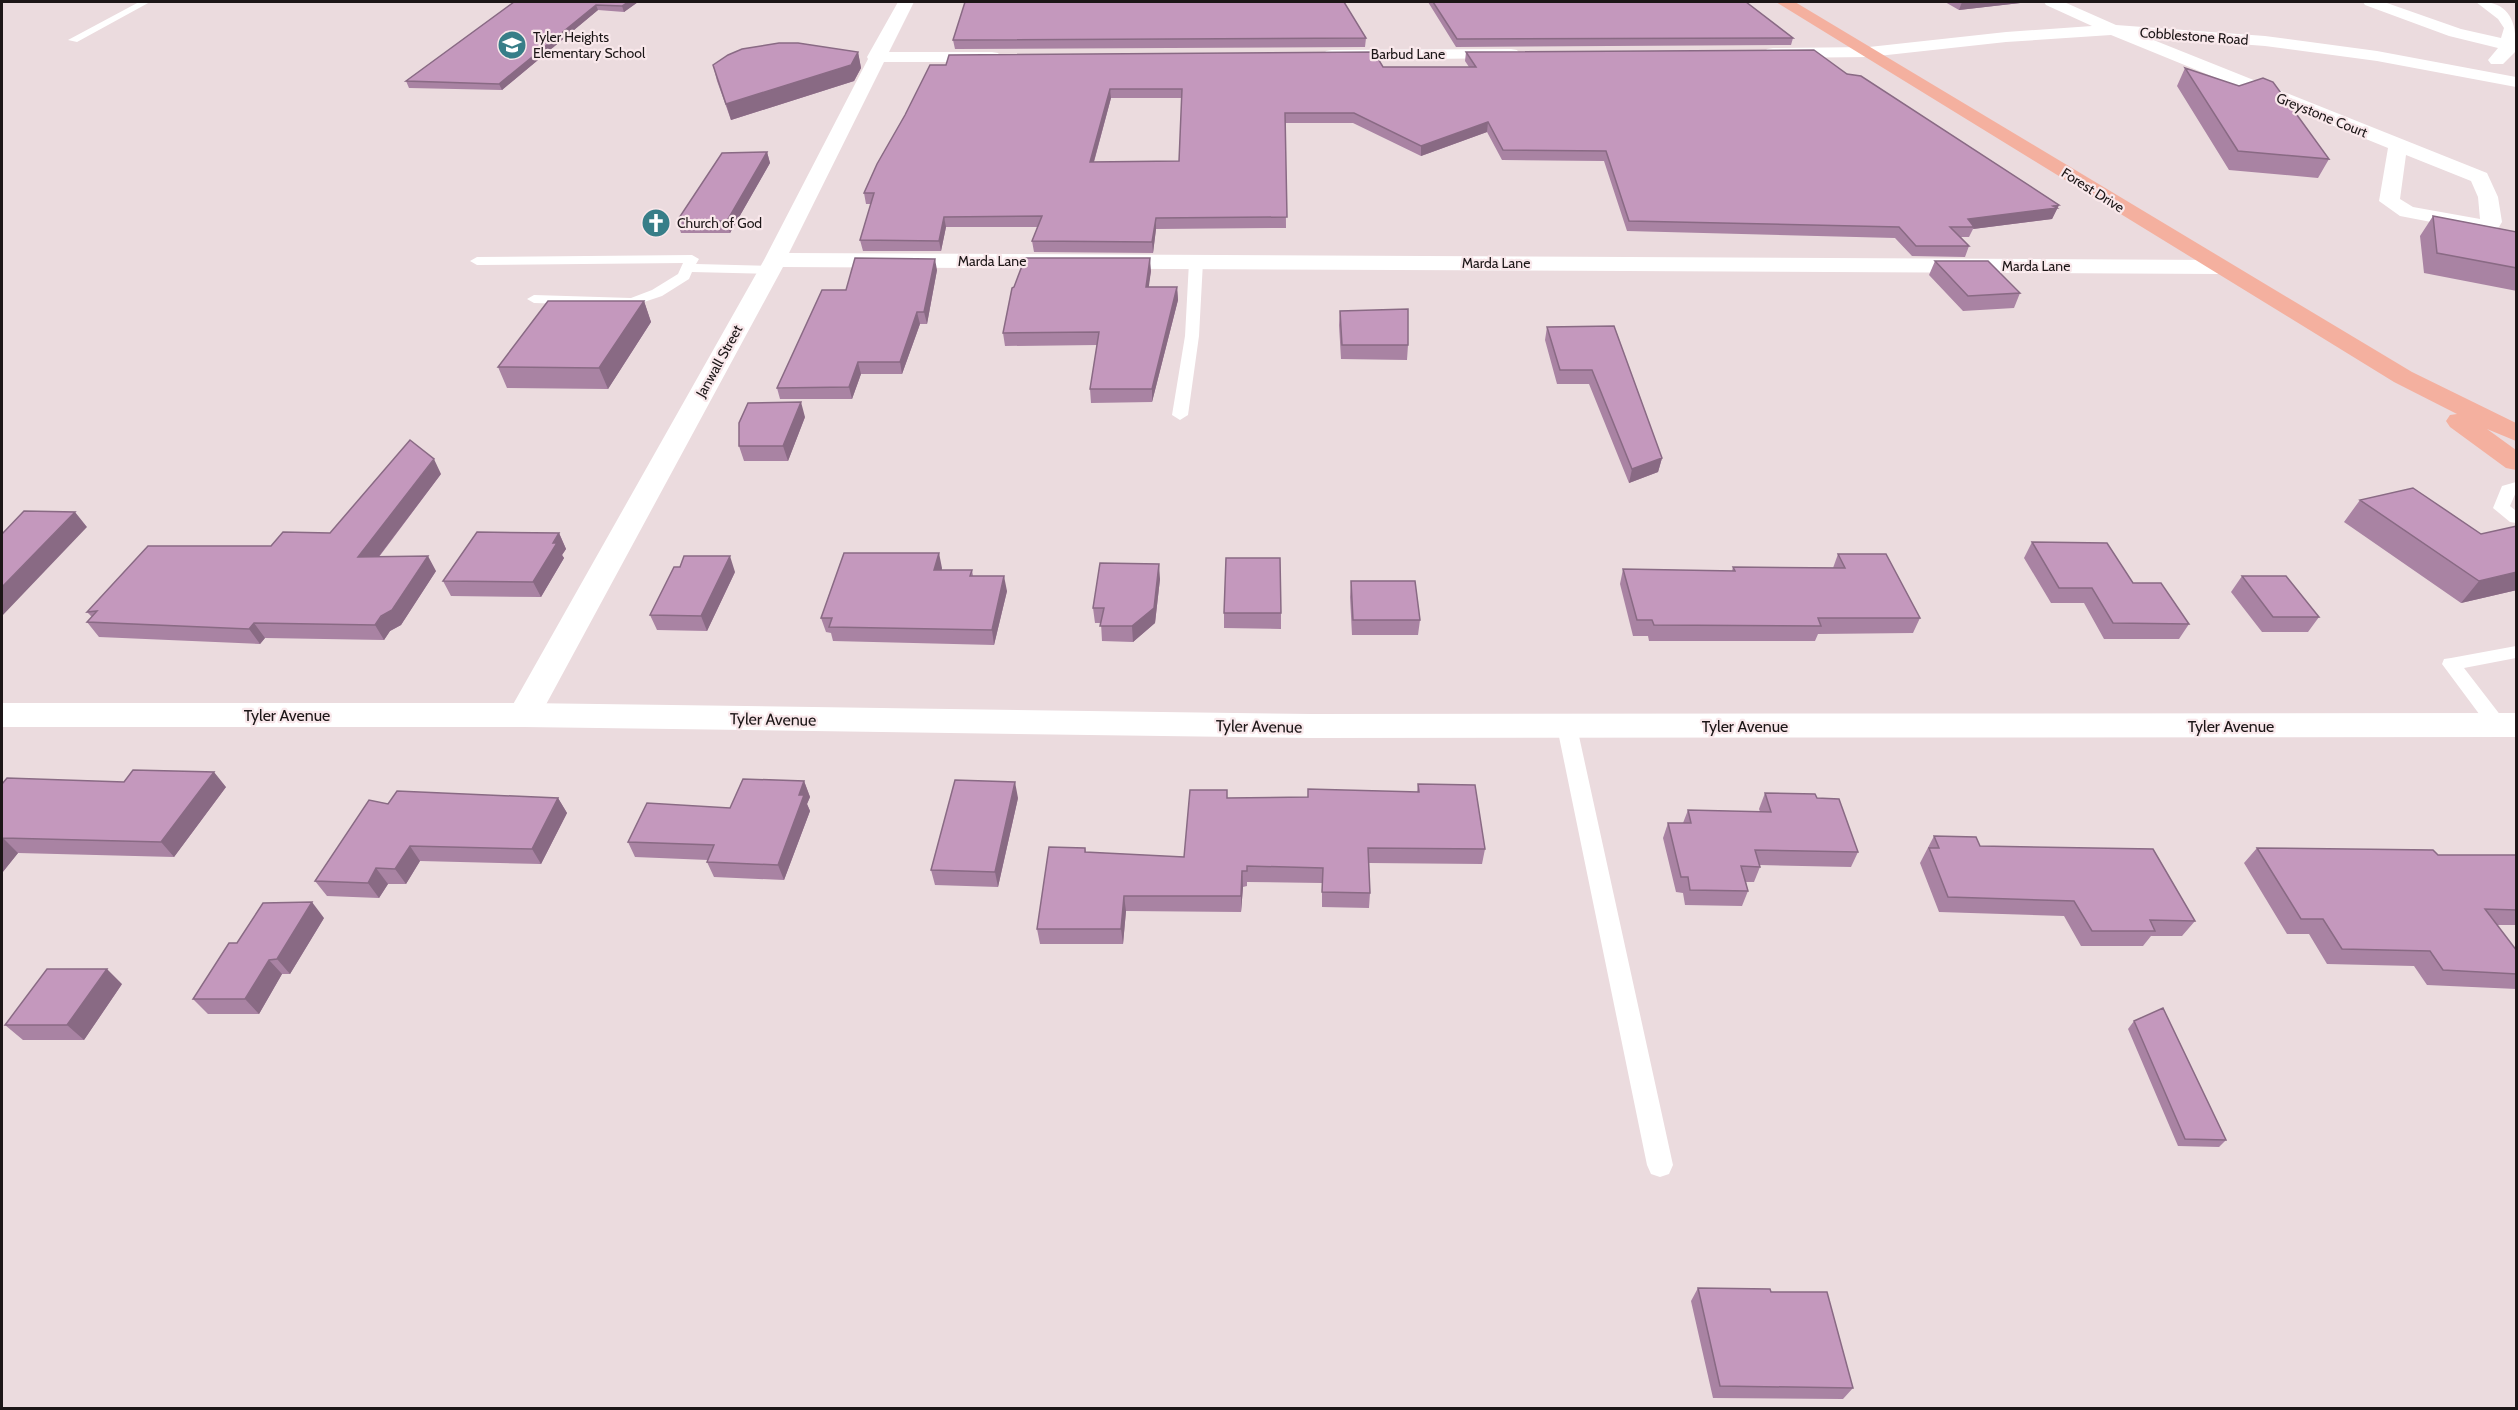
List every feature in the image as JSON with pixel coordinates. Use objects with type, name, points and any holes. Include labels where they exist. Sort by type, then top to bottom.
[{"type":"main road","name":"Forest Drive","points":[[1784,2],[2403,377],[2517,432]]},
{"type":"main road","name":"Forest Drive","points":[[2403,377],[2489,444],[2517,462]]},
{"type":"street","name":"Janwall Street","points":[[524,715],[772,265],[906,2]]},
{"type":"street","name":"Greystone Court","points":[[2052,2],[2113,30],[2398,145],[2451,163],[2480,177],[2488,197],[2491,222],[2483,226],[2407,212],[2389,201],[2398,145]]},
{"type":"street","points":[[2371,2],[2427,24],[2475,39],[2508,45]]},
{"type":"street","points":[[2479,74],[2506,52],[2512,28],[2504,16],[2484,2]]},
{"type":"street","name":"Cobblestone Road","points":[[1869,52],[2006,37],[2113,30],[2265,41],[2377,56],[2517,82]]},
{"type":"street","points":[[1752,53],[1869,52]]},
{"type":"street","name":"Barbud Lane","points":[[1320,55],[1524,54]]},
{"type":"street","points":[[876,57],[1008,57]]},
{"type":"street","name":"Marda Lane","points":[[772,265],[1196,262],[2218,267]]},
{"type":"street","name":"Tyler Avenue","points":[[2,715],[524,715],[1311,726],[2507,725]]},
{"type":"lane","points":[[73,40],[145,2]]},
{"type":"lane","name":"Marda Lane","points":[[477,261],[692,259],[687,268]]},
{"type":"lane","points":[[1180,415],[1192,336],[1196,262]]},
{"type":"lane","name":"Marda Lane","points":[[687,268],[772,265]]},
{"type":"lane","points":[[534,299],[632,302],[657,293],[684,276],[687,268]]},
{"type":"lane","points":[[2517,488],[2508,489],[2501,508],[2517,518]]},
{"type":"lane","points":[[2507,725],[2451,664],[2517,652]]},
{"type":"lane","points":[[1567,727],[1660,1165]]},
{"type":"building","name":"Tyler Heights Elementary School","points":[[514,2],[628,2],[622,6],[596,5],[499,84],[406,81]]},
{"type":"building","points":[[965,2],[1344,2],[1366,38],[953,40]]},
{"type":"building","points":[[1433,2],[1746,2],[1793,38],[1457,39]]},
{"type":"building","points":[[779,43],[798,43],[858,52],[851,65],[726,104],[713,65],[742,49]]},
{"type":"building","points":[[1814,50],[1847,74],[1861,76],[2059,205],[2053,206],[2057,208],[1968,219],[1974,227],[1950,227],[1969,246],[1916,246],[1899,227],[1629,221],[1606,151],[1503,150],[1488,122],[1421,146],[1354,113],[1285,113],[1287,217],[1156,218],[1152,242],[1032,241],[1042,216],[944,217],[939,241],[860,240],[874,193],[864,193],[877,164],[930,65],[946,65],[949,55],[1374,52],[1383,67],[1476,67],[1466,52]],"holes":[[[1110,89],[1182,89],[1179,161],[1090,162]]]},
{"type":"building","points":[[2185,68],[2239,86],[2263,78],[2273,82],[2329,159],[2238,151]]},
{"type":"building","points":[[767,152],[727,221],[677,221],[722,153]]},
{"type":"building","points":[[2433,216],[2517,232],[2517,268],[2437,253]]},
{"type":"building","points":[[855,258],[935,259],[924,312],[917,312],[900,362],[858,362],[849,387],[777,388],[822,290],[846,290]]},
{"type":"building","points":[[1025,258],[1150,258],[1146,287],[1177,287],[1152,389],[1090,389],[1099,332],[1003,333],[1012,288]]},
{"type":"building","points":[[1935,261],[1988,261],[2020,293],[1968,296]]},
{"type":"building","points":[[548,301],[644,301],[599,368],[498,367]]},
{"type":"building","points":[[1408,309],[1408,345],[1342,345],[1340,311]]},
{"type":"building","points":[[1614,326],[1662,458],[1632,469],[1592,370],[1560,370],[1547,327]]},
{"type":"building","points":[[801,402],[783,446],[739,446],[739,423],[748,403]]},
{"type":"building","points":[[410,440],[434,459],[358,557],[428,556],[392,610],[381,616],[375,625],[254,623],[249,629],[87,622],[97,611],[87,612],[148,546],[271,546],[283,532],[330,533]]},
{"type":"building","points":[[2413,488],[2481,534],[2517,526],[2517,572],[2479,581],[2360,500]]},
{"type":"building","points":[[24,511],[75,512],[2,587],[2,534]]},
{"type":"building","points":[[477,532],[559,533],[553,543],[557,543],[533,582],[443,581]]},
{"type":"building","points":[[2032,542],[2107,543],[2133,583],[2161,583],[2189,624],[2113,623],[2092,588],[2059,588]]},
{"type":"building","points":[[844,553],[939,553],[934,570],[972,570],[970,576],[1004,576],[992,630],[829,627],[832,618],[821,618]]},
{"type":"building","points":[[1838,554],[1886,554],[1920,618],[1818,618],[1821,626],[1654,625],[1652,620],[1637,620],[1623,569],[1735,571],[1733,567],[1845,568]]},
{"type":"building","points":[[684,556],[730,556],[701,616],[650,615],[674,567],[680,567]]},
{"type":"building","points":[[1226,558],[1280,558],[1281,613],[1224,613]]},
{"type":"building","points":[[1100,563],[1159,564],[1154,608],[1132,626],[1100,626],[1104,608],[1093,608]]},
{"type":"building","points":[[2242,576],[2286,576],[2319,617],[2273,617]]},
{"type":"building","points":[[1351,581],[1415,581],[1420,620],[1353,620]]},
{"type":"building","points":[[133,770],[214,772],[161,842],[3,838],[2,840],[2,784],[7,778],[124,782]]},
{"type":"building","points":[[743,779],[804,781],[799,795],[804,795],[778,865],[707,862],[714,845],[628,842],[647,803],[730,808]]},
{"type":"building","points":[[955,780],[1015,782],[995,872],[931,870]]},
{"type":"building","points":[[1418,784],[1475,785],[1485,849],[1368,848],[1370,893],[1322,892],[1323,868],[1247,866],[1247,871],[1242,871],[1241,896],[1124,896],[1121,929],[1037,929],[1049,847],[1085,848],[1085,852],[1184,857],[1190,790],[1227,790],[1227,798],[1308,797],[1308,789],[1419,792]]},
{"type":"building","points":[[397,791],[558,798],[532,849],[410,846],[395,869],[376,868],[368,883],[315,881],[369,800],[388,804]]},
{"type":"building","points":[[1765,793],[1815,794],[1817,798],[1839,799],[1858,852],[1755,850],[1760,867],[1741,866],[1748,891],[1690,890],[1688,877],[1681,877],[1668,823],[1691,823],[1688,810],[1771,812]]},
{"type":"building","points":[[1934,836],[1976,837],[1980,846],[2153,849],[2195,921],[2150,920],[2155,931],[2092,931],[2074,901],[1948,897],[1929,848],[1939,848]]},
{"type":"building","points":[[2257,848],[2433,850],[2438,855],[2517,855],[2517,910],[2485,909],[2517,951],[2517,974],[2443,970],[2430,951],[2342,949],[2323,919],[2301,919]]},
{"type":"building","points":[[312,902],[277,959],[269,960],[245,999],[193,999],[229,943],[237,943],[263,903]]},
{"type":"building","points":[[47,969],[107,969],[67,1025],[5,1025]]},
{"type":"building","points":[[2163,1008],[2226,1140],[2185,1139],[2134,1021]]},
{"type":"building","points":[[1698,1288],[1827,1292],[1853,1388],[1720,1386]]},
{"type":"place","name":"Tyler Heights Elementary School","points":[[512,45]]},
{"type":"place","name":"Church of God","points":[[656,223]]}]
